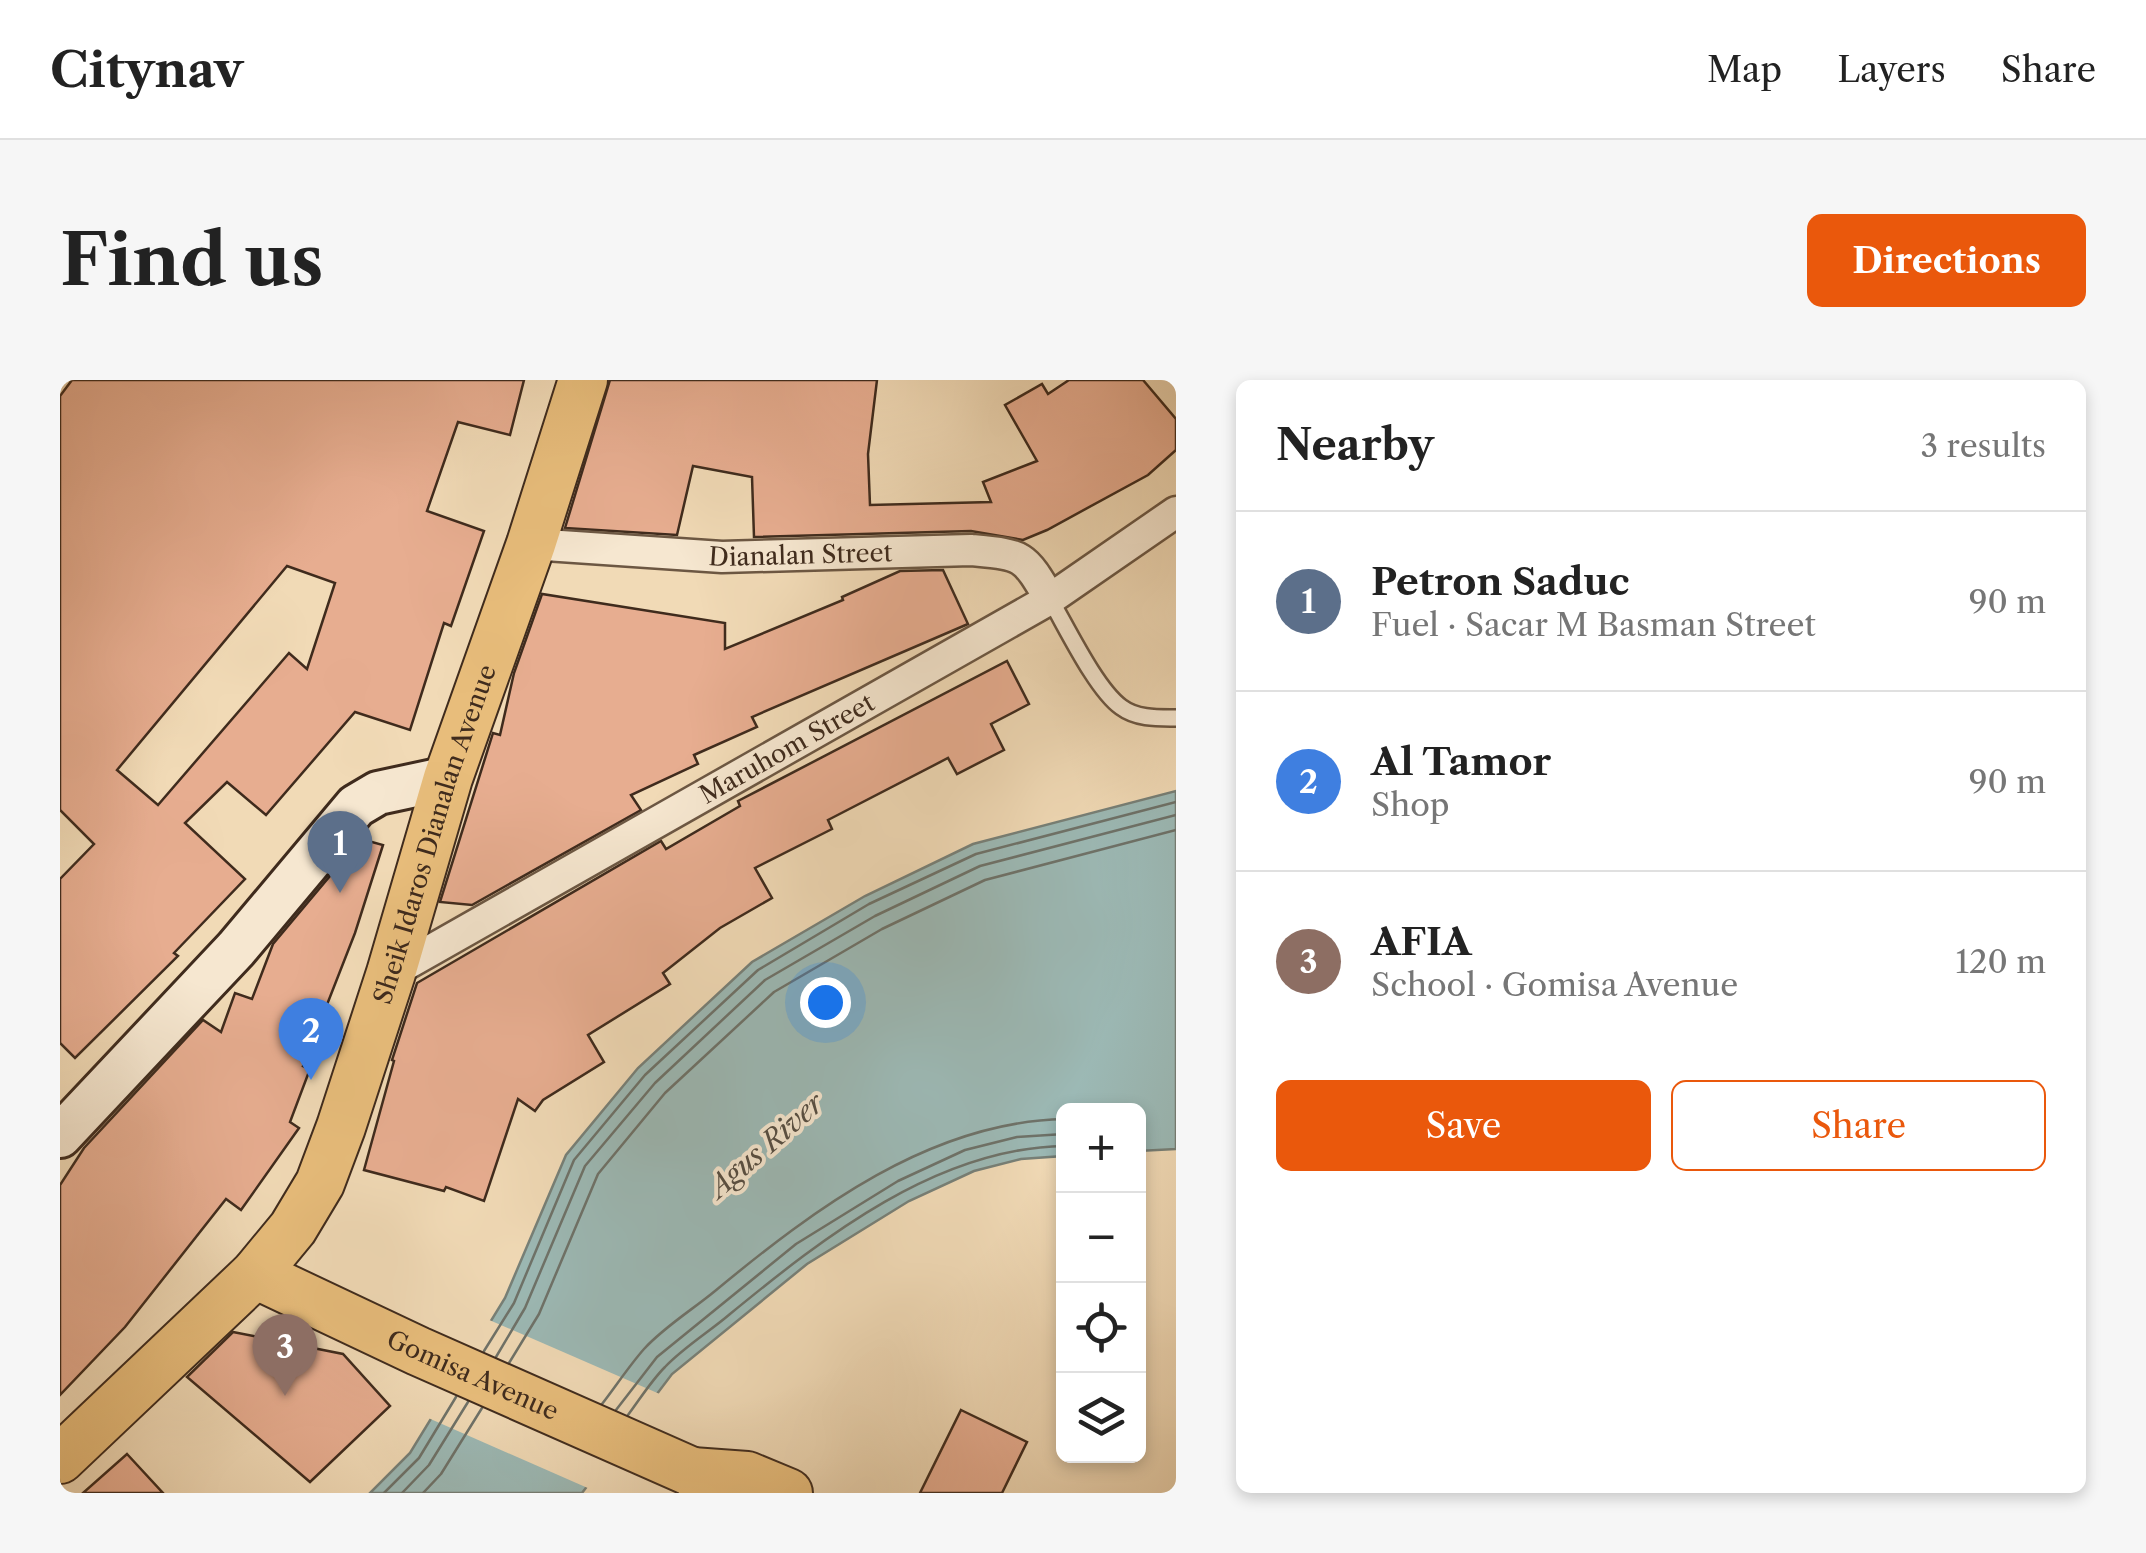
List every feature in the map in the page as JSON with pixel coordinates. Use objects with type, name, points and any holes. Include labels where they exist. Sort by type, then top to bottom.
[{"type":"main road","name":"Sheik Idaros Dianalan Avenue","points":[[60,1459],[255,1274],[293,1228],[320,1183],[391,974],[448,778],[531,544],[583,380]]},
{"type":"main road","points":[[60,1136],[236,949],[356,806],[378,793],[448,778]]},
{"type":"main road","name":"Gomisa Avenue","points":[[255,1274],[688,1474],[746,1476],[788,1493]]},
{"type":"street","name":"Maruhom Street","points":[[391,974],[1050,599],[1176,512]]},
{"type":"street","name":"Dianalan Street","points":[[531,544],[722,557],[970,550],[1006,554],[1028,562],[1050,599]]},
{"type":"lane","points":[[1050,599],[1106,692],[1123,709],[1144,717],[1176,718]]},
{"type":"water","name":"Agus River","points":[[1176,791],[1176,1149],[1146,1151],[1146,1103],[1056,1103],[1056,1156],[1021,1159],[974,1171],[909,1201],[807,1264],[672,1374],[582,1493],[370,1493],[410,1453],[505,1298],[566,1155],[638,1068],[752,962],[865,896],[973,844]]},
{"type":"pier","points":[[487,1319],[662,1395],[590,1489],[426,1417]]},
{"type":"building","points":[[72,380],[524,380],[510,435],[458,422],[427,511],[484,531],[451,626],[444,623],[410,730],[355,712],[266,815],[227,782],[185,823],[245,879],[174,953],[178,956],[75,1058],[60,1043],[60,879],[94,844],[60,810],[60,396]],"holes":[[[287,566],[335,583],[307,669],[289,653],[158,805],[117,770]]]},
{"type":"building","points":[[610,380],[877,380],[868,454],[870,505],[991,502],[983,482],[1037,461],[1005,405],[1042,384],[1048,394],[1069,380],[1143,380],[1176,419],[1176,450],[1148,475],[1023,540],[971,531],[754,537],[752,477],[693,466],[677,535],[565,528]]},
{"type":"building","points":[[943,570],[968,624],[752,717],[757,727],[694,755],[698,764],[631,795],[641,810],[472,905],[440,902],[493,733],[500,735],[514,673],[542,594],[725,623],[725,649],[843,600],[842,597],[900,571]]},
{"type":"building","points":[[1007,661],[1029,704],[991,724],[1004,750],[957,774],[948,758],[828,820],[832,829],[755,868],[772,898],[720,928],[663,973],[670,984],[588,1035],[604,1062],[543,1100],[535,1111],[518,1099],[484,1201],[446,1187],[444,1191],[364,1170],[392,1060],[417,983],[661,841],[666,849],[740,806],[738,801]]},
{"type":"building","points":[[361,839],[383,845],[355,933],[303,1066],[310,1069],[290,1122],[299,1128],[241,1210],[226,1199],[125,1327],[60,1395],[60,1185],[84,1148],[203,1020],[221,1032],[235,993],[252,999],[273,944]]},
{"type":"building","points":[[233,1332],[343,1354],[390,1406],[310,1482],[187,1377]]},
{"type":"building","points":[[961,1410],[1027,1442],[1002,1493],[920,1493]]},
{"type":"building","points":[[127,1454],[163,1493],[83,1493]]},
{"type":"place","name":"Petron Saduc","points":[[340,893]]},
{"type":"place","name":"Al Tamor","points":[[311,1080]]},
{"type":"place","name":"AFIA","points":[[285,1396]]}]
